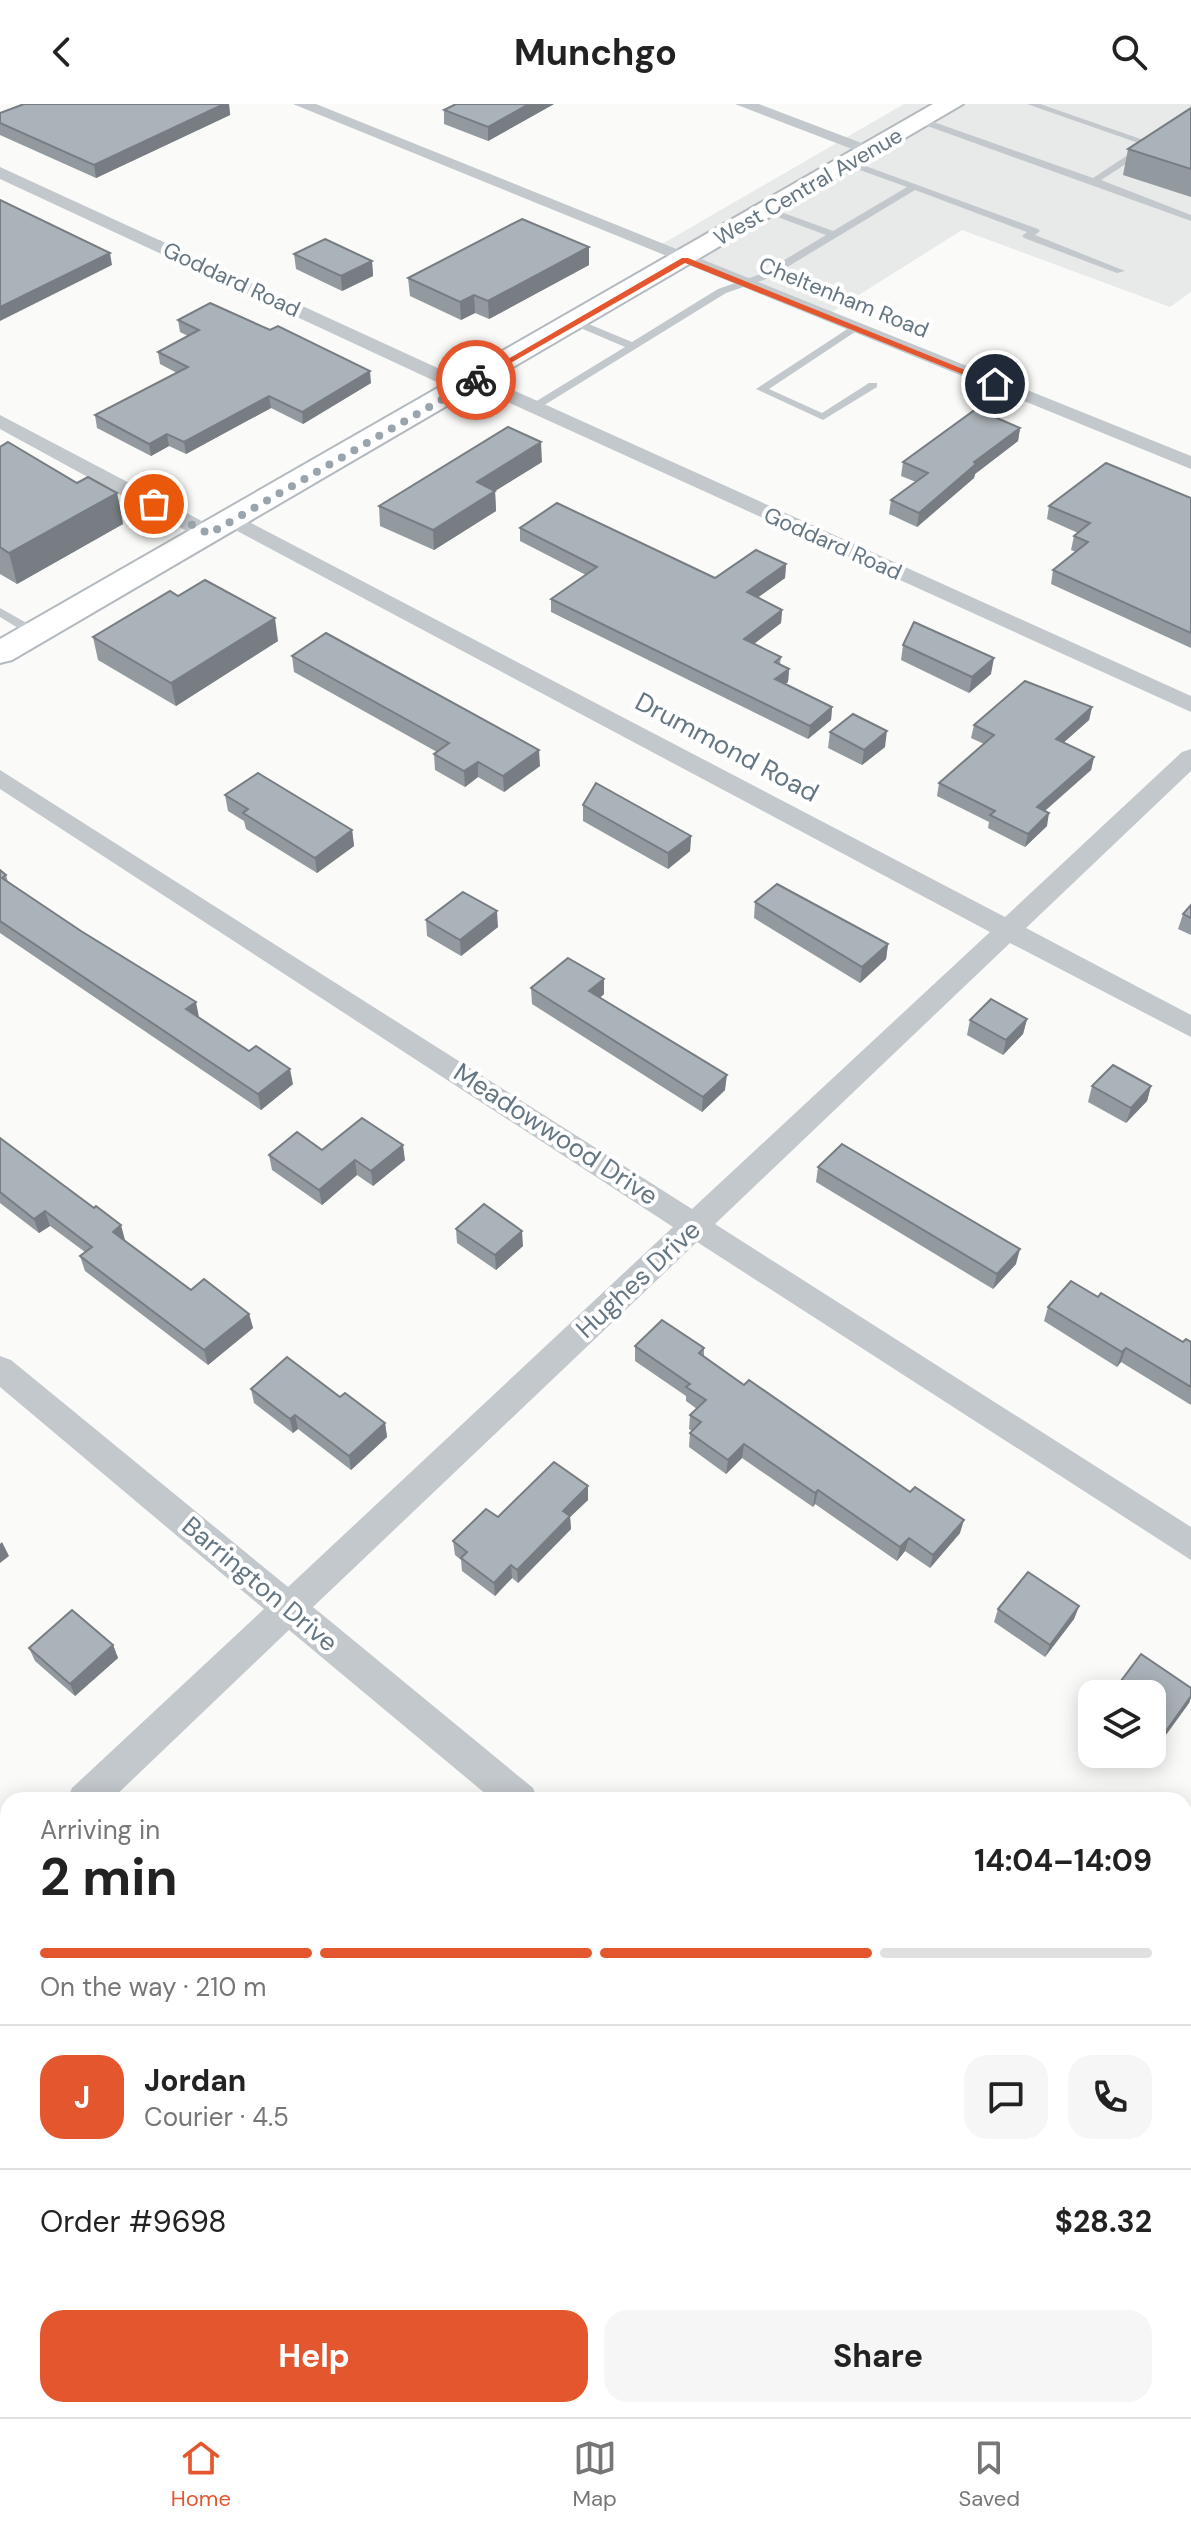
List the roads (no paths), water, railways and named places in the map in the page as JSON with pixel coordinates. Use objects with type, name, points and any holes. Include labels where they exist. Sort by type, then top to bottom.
[{"type":"main road","name":"West Central Avenue","points":[[0,653],[951,104]]},
{"type":"street","name":"Cheltenham Road","points":[[301,104],[1191,463]]},
{"type":"street","points":[[743,104],[860,156]]},
{"type":"street","name":"Goddard Road","points":[[0,172],[469,384],[534,407],[1191,705]]},
{"type":"street","name":"Drummond Road","points":[[0,421],[222,527],[1191,1027]]},
{"type":"street","name":"Hughes Drive","points":[[94,1792],[1191,757]]},
{"type":"street","name":"Meadowwood Drive","points":[[0,778],[1191,1545]]},
{"type":"street","name":"Barrington Drive","points":[[0,1369],[510,1792]]},
{"type":"lane","points":[[1031,104],[1150,144]]},
{"type":"lane","points":[[922,121],[1191,218]]},
{"type":"lane","points":[[1094,181],[1160,137]]},
{"type":"lane","points":[[860,156],[914,187],[1035,231],[1027,236],[1120,271]]},
{"type":"lane","points":[[534,407],[722,291],[765,276],[914,187]]},
{"type":"lane","points":[[767,210],[834,235]]},
{"type":"lane","points":[[575,322],[632,346]]},
{"type":"lane","points":[[856,328],[761,389],[823,417],[873,385]]},
{"type":"lane","points":[[0,612],[35,633]]}]
